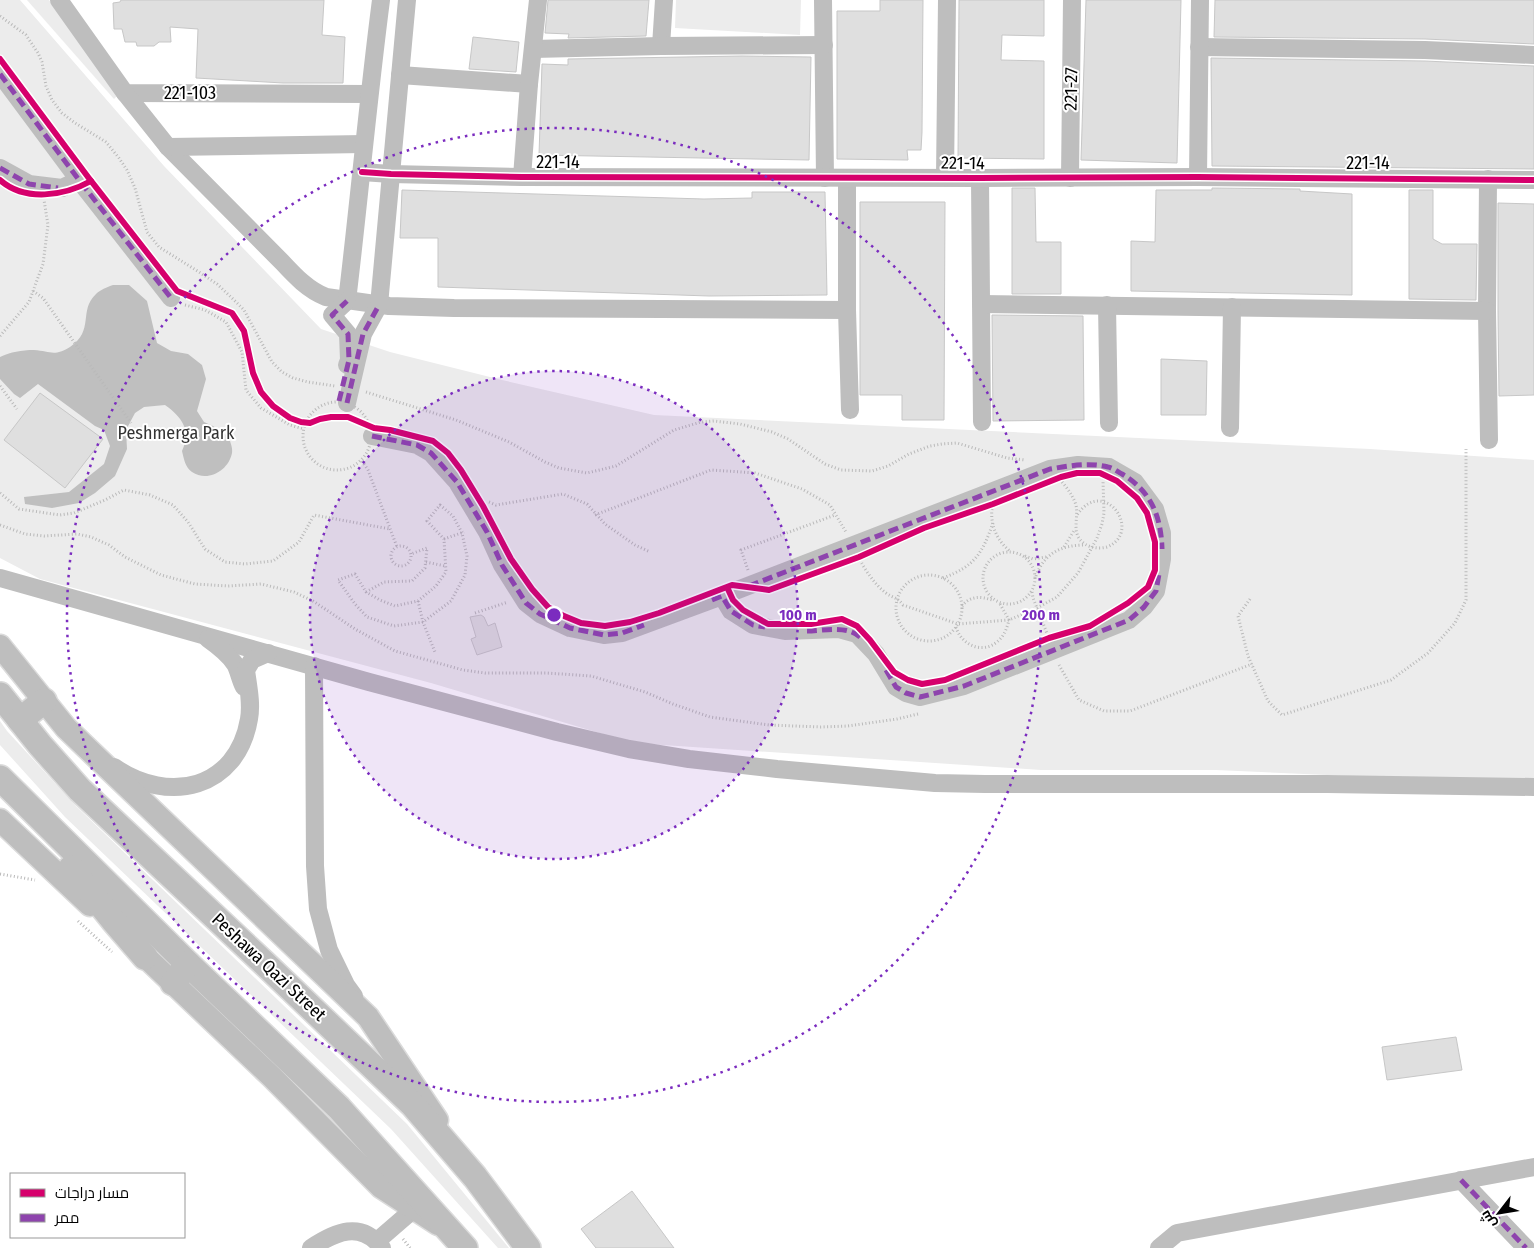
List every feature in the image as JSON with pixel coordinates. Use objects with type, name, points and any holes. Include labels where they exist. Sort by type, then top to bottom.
[{"type":"highway","name":"Peshawa Qazi Street","points":[[0,696],[80,790],[406,1099],[475,1177],[528,1248]]},
{"type":"highway","points":[[20,720],[44,700]]},
{"type":"highway","points":[[3,782],[112,920],[145,957]]},
{"type":"highway","points":[[3,782],[181,974],[339,1108],[464,1247]]},
{"type":"main road","points":[[0,646],[66,728],[368,1017],[475,1177]]},
{"type":"main road","points":[[0,820],[145,957],[181,974],[272,1077],[381,1187],[395,1198],[445,1229],[464,1247]]},
{"type":"street","points":[[59,0],[125,93],[168,146],[301,281],[321,295],[346,301],[379,305],[454,308],[847,310]]},
{"type":"street","points":[[345,395],[349,360],[348,334],[332,315],[346,301],[381,0]]},
{"type":"street","points":[[345,395],[363,334],[379,305],[407,0]]},
{"type":"street","points":[[522,177],[538,0]]},
{"type":"street","points":[[660,46],[664,0]]},
{"type":"street","points":[[823,0],[825,178]]},
{"type":"street","points":[[945,177],[947,0]]},
{"type":"street","name":"221-27","points":[[1070,178],[1072,0]]},
{"type":"street","points":[[1198,177],[1200,0]]},
{"type":"street","points":[[533,49],[660,46],[824,46]]},
{"type":"street","points":[[1199,47],[1425,50],[1534,55]]},
{"type":"street","points":[[0,74],[79,180],[171,298]]},
{"type":"street","points":[[400,75],[529,84]]},
{"type":"street","name":"221-103","points":[[125,93],[369,94]]},
{"type":"street","points":[[168,146],[364,144]]},
{"type":"street","points":[[0,168],[29,184],[62,188],[79,180]]},
{"type":"street","name":"221-14","points":[[362,172],[522,177],[847,179],[1198,177],[1534,180]]},
{"type":"street","points":[[980,178],[982,422]]},
{"type":"street","points":[[847,179],[847,310],[850,410]]},
{"type":"street","points":[[1488,179],[1487,311],[1489,440]]},
{"type":"street","points":[[981,304],[1487,311]]},
{"type":"street","points":[[1107,305],[1109,423]]},
{"type":"street","points":[[1230,428],[1232,307]]},
{"type":"street","points":[[371,428],[417,445],[431,453],[457,482],[483,525],[502,565],[526,603],[540,614],[570,628],[604,635],[622,633],[722,596],[1050,469],[1078,464],[1109,467],[1135,482],[1155,509],[1162,533],[1162,560],[1156,591],[1144,607],[1129,620],[964,686],[920,697],[906,693],[896,686],[876,654],[857,634],[839,629],[785,632],[753,624],[731,611],[722,596]]},
{"type":"street","points":[[0,578],[473,710],[629,749],[689,759],[777,770],[960,784],[1327,784],[1534,787]]},
{"type":"street","points":[[201,634],[231,659],[249,696]]},
{"type":"street","points":[[86,747],[118,770],[137,780],[169,787],[201,783],[212,778],[229,765],[242,744],[250,717],[246,670],[248,665],[256,658],[268,653]]},
{"type":"street","points":[[314,666],[315,866],[318,909],[329,950],[346,984],[368,1017]]},
{"type":"street","points":[[1159,1248],[1177,1233],[1534,1167]]},
{"type":"street","points":[[1462,1180],[1526,1248]]},
{"type":"street","points":[[311,1248],[324,1239],[346,1230],[363,1232],[380,1245],[414,1209]]},
{"type":"path","points":[[0,16],[26,35],[38,53],[42,62],[46,86],[52,100],[62,113],[106,142],[119,158],[135,188],[147,232],[159,247],[211,280],[232,298],[244,310],[272,362],[282,372],[293,378],[345,395],[456,420],[509,442],[559,468],[587,473],[616,466],[674,430],[701,422],[714,421],[740,424],[772,432],[788,439],[825,464],[841,470],[872,471],[888,466],[909,454],[930,446],[956,443],[1007,458],[1030,459]]},
{"type":"path","points":[[0,336],[29,302],[43,264],[48,225],[40,194],[51,194]]},
{"type":"path","points":[[33,291],[44,298],[131,423]]},
{"type":"path","points":[[171,298],[181,305],[205,310],[226,322],[242,352],[246,390],[261,408],[290,425],[304,426],[315,421]]},
{"type":"path","points":[[247,345],[250,359]]},
{"type":"path","points":[[0,386],[17,409]]},
{"type":"path","points":[[345,395],[367,418],[371,428],[368,451],[362,461],[352,467],[341,470],[329,470],[318,465],[310,457],[304,446],[304,426],[310,415],[318,407],[345,395]]},
{"type":"path","points":[[282,412],[290,418],[301,422],[304,426]]},
{"type":"path","points":[[1250,599],[1238,616],[1252,664],[1268,701],[1282,715],[1391,680],[1428,653],[1455,623],[1466,600],[1466,449]]},
{"type":"path","points":[[362,461],[368,470],[397,547]]},
{"type":"path","points":[[1102,474],[1109,478]]},
{"type":"path","points":[[1037,608],[1057,597],[1078,573],[1102,524],[1104,501],[1102,474]]},
{"type":"path","points":[[1069,475],[1057,478],[1067,489],[1076,506],[1076,528],[1079,538],[1090,546]]},
{"type":"path","points":[[0,493],[19,509],[60,515],[74,513],[124,490],[150,495],[173,505],[188,522],[205,549],[225,562],[245,564],[273,561],[299,542],[314,515],[390,529]]},
{"type":"path","points":[[462,491],[478,496],[496,506],[563,494],[587,504],[605,524],[635,545],[650,552]]},
{"type":"path","points":[[1064,547],[1090,546],[1100,548],[1114,543],[1119,537],[1122,523],[1120,515],[1110,504],[1104,501],[1095,501],[1081,508],[1077,515]]},
{"type":"path","points":[[440,504],[453,516],[462,533],[467,556],[465,575],[451,601],[423,622],[394,626],[367,617],[338,580],[354,574],[366,592],[396,606],[418,601],[436,586],[446,572],[444,540],[427,521],[440,504]]},
{"type":"path","points":[[986,506],[993,504],[993,522],[999,540],[1012,552],[1028,559],[1033,566],[1036,577]]},
{"type":"path","points":[[753,584],[741,550],[835,515]]},
{"type":"path","points":[[943,579],[966,568],[980,555],[993,522]]},
{"type":"path","points":[[0,525],[25,534],[44,536],[77,534],[91,537],[110,545],[125,557],[161,575],[176,580],[211,586],[261,584],[294,592],[313,601],[355,629],[395,651],[463,670],[485,674],[531,672],[591,676],[645,692],[673,704],[710,716],[769,725],[848,726],[897,720],[919,714]]},
{"type":"path","points":[[444,540],[483,525]]},
{"type":"path","points":[[962,606],[966,601],[980,597],[1012,605],[1020,603],[1032,592],[1040,566],[1047,557],[1064,547],[1076,528]]},
{"type":"path","points":[[397,547],[406,547],[411,554],[410,560],[405,565],[396,564],[392,559],[392,552],[397,547]]},
{"type":"path","points":[[366,592],[384,582],[412,581],[425,568],[426,548],[411,554]]},
{"type":"path","points":[[956,627],[962,639],[969,645],[987,647],[997,642],[1007,628],[1009,620],[997,602],[989,596],[985,588],[984,570],[988,562],[995,556],[1012,552]]},
{"type":"path","points":[[850,560],[866,554]]},
{"type":"path","points":[[1022,556],[1033,559],[1047,557]]},
{"type":"path","points":[[426,562],[445,566]]},
{"type":"path","points":[[931,576],[943,579],[951,584],[958,592],[962,606],[962,614],[952,632],[943,638],[932,641],[912,636],[904,629],[898,620],[896,609],[903,589],[910,581],[920,577],[931,576]]},
{"type":"path","points":[[1032,592],[1050,638]]},
{"type":"path","points":[[475,613],[522,596]]},
{"type":"path","points":[[418,601],[423,622],[435,652]]},
{"type":"path","points":[[1041,642],[1058,636]]},
{"type":"path","points":[[1065,660],[1058,663],[1079,700],[1104,711],[1130,711],[1252,664]]},
{"type":"path","points":[[0,874],[36,880]]},
{"type":"green space","name":"Peshmerga Park","points":[[0,0],[20,0],[164,166],[321,329],[390,352],[654,415],[1370,449],[1534,460],[1534,784],[1216,770],[1041,770],[633,743],[431,683],[40,579],[0,558]]},
{"type":"green space","points":[[27,0],[49,0],[119,94],[114,99]]},
{"type":"green space","points":[[676,0],[801,0],[800,35],[675,28]]},
{"type":"green space","points":[[0,721],[77,807],[407,1124],[509,1248],[498,1248],[391,1129],[65,817],[0,745]]},
{"type":"shaded area","points":[[113,285],[129,285],[147,301],[157,343],[171,351],[188,354],[202,365],[206,379],[197,411],[204,422],[229,437],[232,447],[230,459],[227,465],[217,473],[205,476],[192,472],[186,465],[182,451],[186,437],[184,425],[176,414],[165,405],[144,407],[135,413],[126,430],[127,449],[115,476],[95,493],[79,503],[52,508],[25,504],[24,497],[69,492],[104,464],[110,446],[104,430],[95,426],[38,384],[20,398],[14,394],[0,379],[0,357],[25,350],[56,353],[70,347],[78,341],[82,334],[91,300],[100,291]]},
{"type":"building","points":[[121,0],[324,0],[322,35],[345,37],[343,83],[283,83],[196,78],[198,29],[170,27],[171,42],[159,42],[154,46],[137,46],[136,42],[125,42],[122,29],[114,29],[113,3],[120,2]]},
{"type":"building","points":[[548,0],[649,0],[646,36],[568,38],[569,34],[545,33]]},
{"type":"building","points":[[880,0],[923,0],[921,150],[907,150],[908,160],[837,159],[837,11],[880,11]]},
{"type":"building","points":[[959,0],[1044,0],[1044,36],[1002,35],[1001,60],[1044,61],[1044,159],[958,158]]},
{"type":"building","points":[[1086,0],[1181,0],[1177,163],[1081,160]]},
{"type":"building","points":[[1215,0],[1534,0],[1534,44],[1425,39],[1214,37]]},
{"type":"building","points":[[473,37],[519,42],[516,72],[469,69]]},
{"type":"building","points":[[742,56],[811,57],[809,160],[539,155],[542,64],[568,65],[568,59]]},
{"type":"building","points":[[1211,58],[1425,61],[1534,66],[1534,169],[1212,166]]},
{"type":"building","points":[[1012,188],[1035,188],[1036,242],[1061,242],[1061,294],[1012,294]]},
{"type":"building","points":[[1212,188],[1300,189],[1300,191],[1352,194],[1352,295],[1131,291],[1131,241],[1155,242],[1156,190],[1212,190]]},
{"type":"building","points":[[402,190],[704,199],[752,198],[752,192],[825,192],[827,295],[709,296],[438,287],[438,238],[400,238]]},
{"type":"building","points":[[1409,190],[1433,190],[1433,239],[1442,244],[1477,244],[1476,300],[1409,299]]},
{"type":"building","points":[[860,202],[945,202],[944,420],[902,420],[902,395],[860,395]]},
{"type":"building","points":[[1498,203],[1534,204],[1534,395],[1499,396]]},
{"type":"building","points":[[992,315],[1083,316],[1084,420],[993,421]]},
{"type":"building","points":[[1161,359],[1207,361],[1206,415],[1161,415]]},
{"type":"building","points":[[40,393],[103,439],[65,488],[4,440]]},
{"type":"building","points":[[481,615],[488,626],[495,623],[502,647],[477,655],[471,639],[476,637],[470,617]]},
{"type":"building","points":[[1456,1037],[1462,1070],[1387,1080],[1382,1047]]},
{"type":"building","points":[[632,1191],[674,1248],[596,1248],[581,1229]]},
{"type":"marked path","points":[[0,74],[79,180],[171,298]]},
{"type":"marked path","points":[[0,168],[29,184],[58,188]]},
{"type":"marked path","points":[[339,401],[349,360],[348,334],[332,315],[347,301]]},
{"type":"marked path","points":[[347,403],[363,334],[379,305]]},
{"type":"marked path","points":[[372,436],[417,445],[431,453],[457,482],[487,532],[502,565],[526,603],[540,614],[570,628],[604,635],[622,633],[644,625]]},
{"type":"marked path","points":[[749,586],[1050,469],[1079,465],[1110,468],[1122,474],[1140,488],[1147,496],[1157,515],[1162,549]]},
{"type":"marked path","points":[[886,670],[896,687],[906,693],[920,697],[964,686],[1129,620],[1144,607],[1156,591],[1159,574]]},
{"type":"marked path","points":[[712,600],[722,596],[731,611],[753,625],[765,627]]},
{"type":"marked path","points":[[807,631],[850,631],[862,639]]},
{"type":"marked path","points":[[1461,1180],[1526,1248]]},
{"type":"cycle path","points":[[0,59],[88,177],[177,291],[232,313],[244,331],[253,373],[261,392],[273,406],[290,418],[301,422],[310,423],[331,417],[348,417],[374,428],[433,441],[448,453],[461,470],[483,506],[511,559],[532,589],[548,607],[564,616],[581,623],[605,626],[630,622],[659,613],[732,585],[769,590],[859,557],[924,528],[993,504],[1061,477],[1077,473],[1100,473],[1117,481],[1137,498],[1147,513],[1155,542],[1155,570],[1148,587],[1128,603],[1090,626],[1049,638],[945,680],[922,684],[908,680],[894,672],[857,626],[842,619],[811,624],[768,624],[743,610],[733,600],[727,587]]},
{"type":"cycle path","points":[[362,172],[522,177],[1198,177],[1534,180]]},
{"type":"cycle path","points":[[0,180],[21,192],[33,194],[57,193],[91,181]]}]
